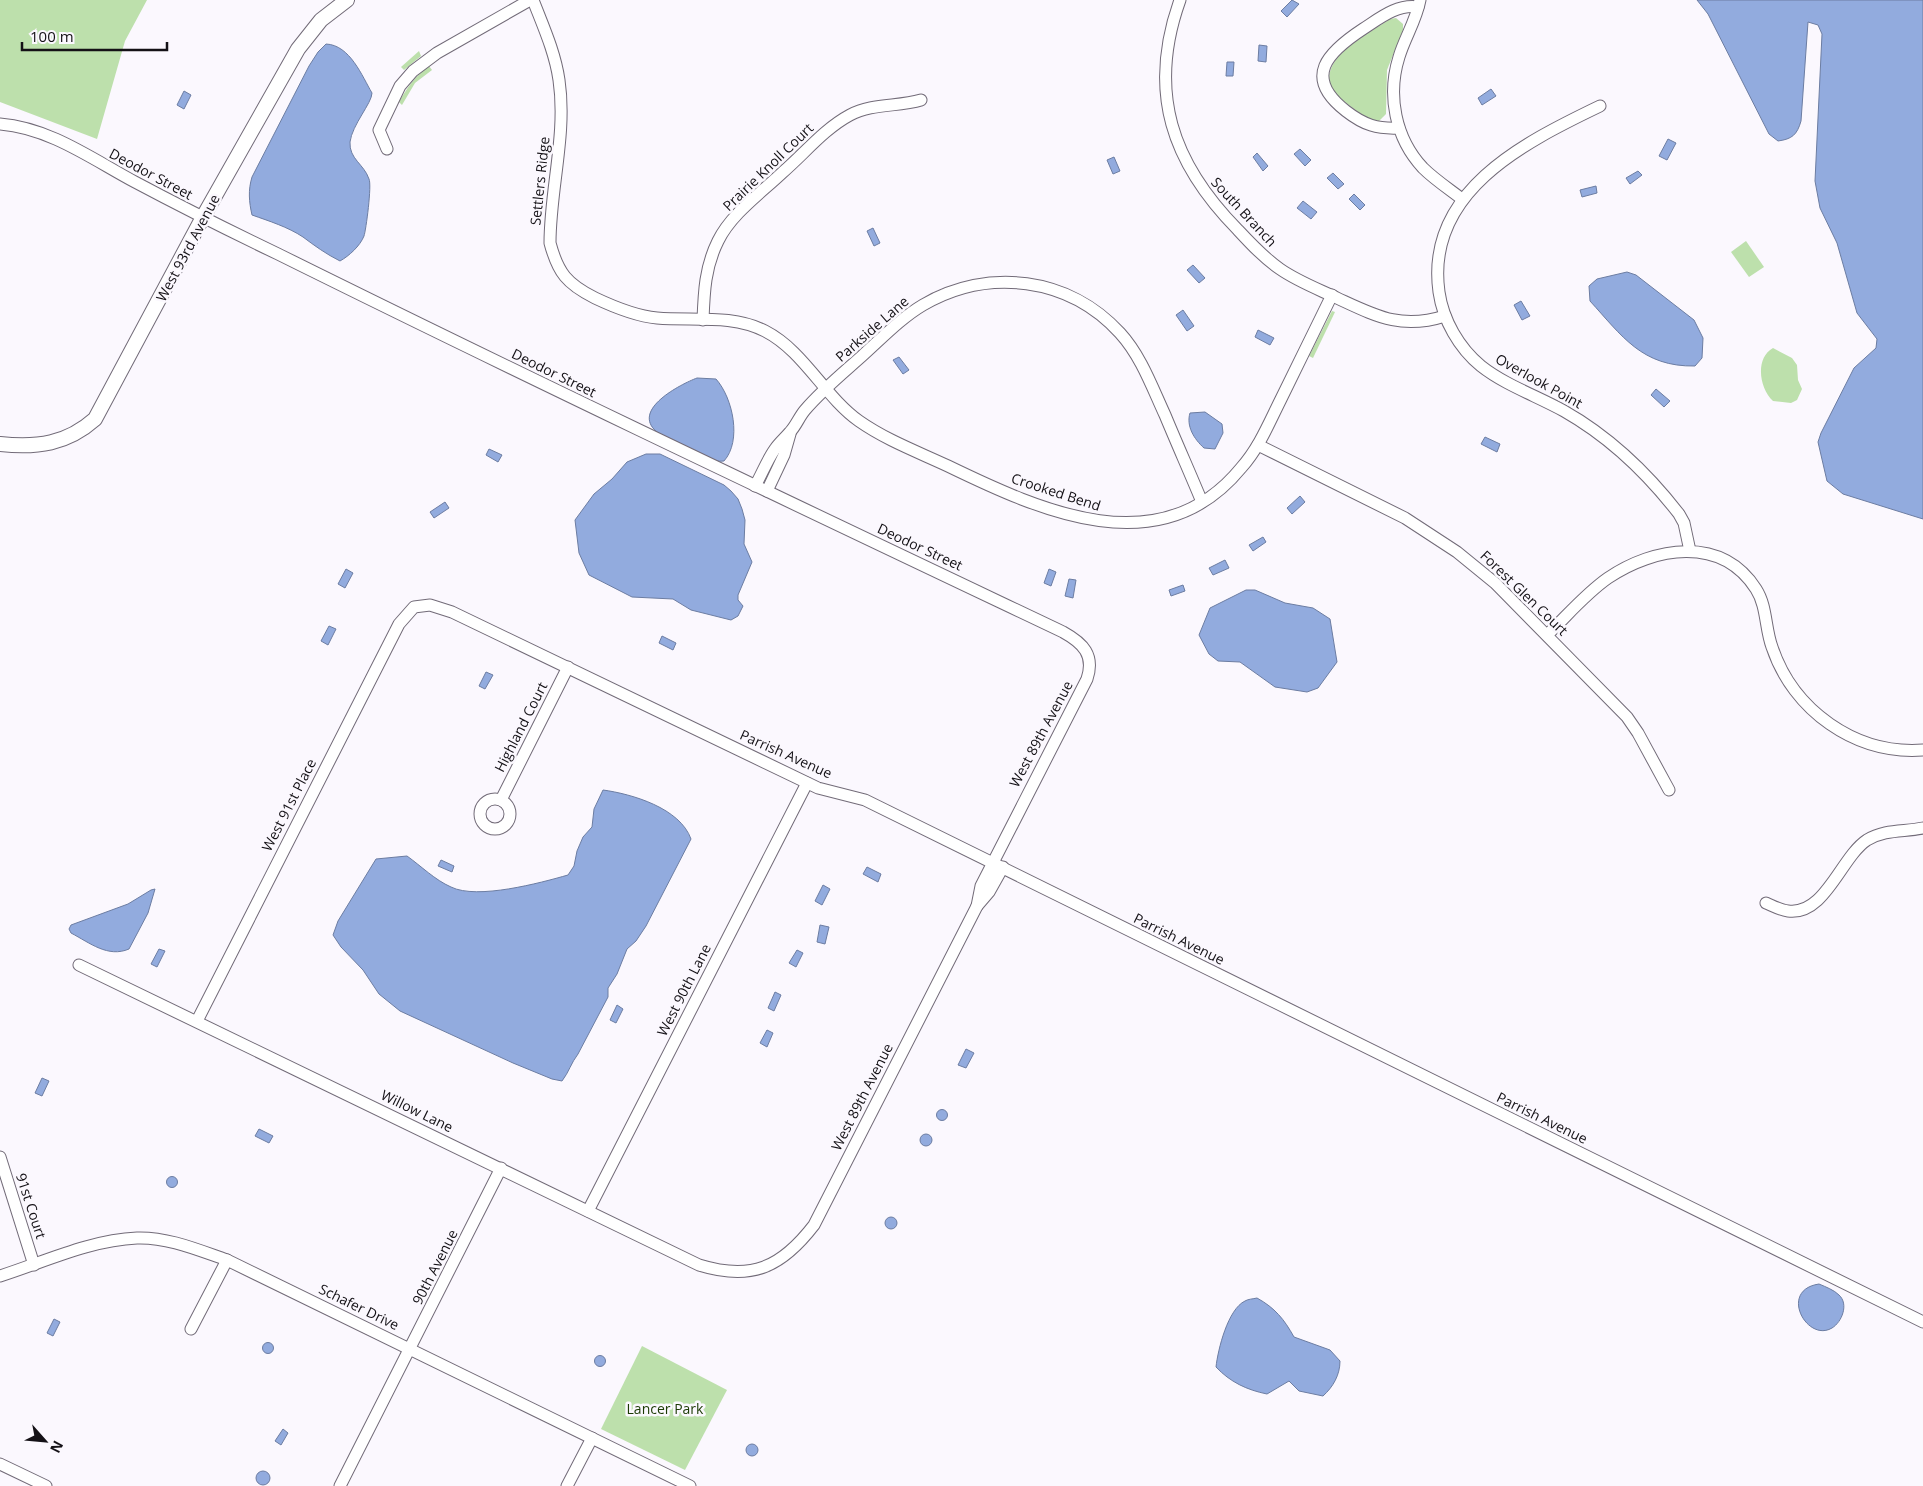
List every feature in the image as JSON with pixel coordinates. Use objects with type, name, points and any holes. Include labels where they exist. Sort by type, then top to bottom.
[{"type":"street","name":"West 93rd Avenue","points":[[0,444],[49,444],[79,433],[95,419],[203,218],[300,46],[321,20],[347,0]]},
{"type":"street","points":[[387,149],[379,130],[400,86],[413,70],[437,53],[532,0]]},
{"type":"street","name":"Settlers Ridge","points":[[532,0],[553,53],[559,83],[561,119],[550,221],[550,243],[554,262],[576,288],[630,313],[655,318],[703,320]]},
{"type":"street","name":"South Branch","points":[[1180,0],[1167,48],[1166,85],[1174,132],[1187,166],[1216,207],[1265,257],[1286,273],[1332,295],[1377,316],[1395,321],[1422,322],[1445,316]]},
{"type":"street","points":[[1399,128],[1375,128],[1366,125],[1340,106],[1328,93],[1324,76],[1325,67],[1328,58],[1338,47],[1389,12],[1419,4]]},
{"type":"street","points":[[1419,4],[1394,75],[1394,107],[1399,128],[1411,153],[1424,169],[1462,199]]},
{"type":"street","name":"Prairie Knoll Court","points":[[703,320],[704,282],[710,260],[719,240],[738,215],[832,127],[851,114],[886,104],[921,100]]},
{"type":"street","name":"Overlook Point","points":[[1600,106],[1520,150],[1485,176],[1462,199],[1450,218],[1439,248],[1438,286],[1445,316],[1459,341],[1480,365],[1575,417],[1602,436],[1627,458],[1680,514],[1684,523],[1690,551]]},
{"type":"street","name":"Deodor Street","points":[[0,124],[30,130],[71,145],[101,164],[203,218],[767,492],[1063,632],[1079,642],[1090,657]]},
{"type":"street","name":"Parkside Lane","points":[[755,486],[774,451],[791,432],[804,412],[826,388],[905,318],[940,296],[959,288],[989,282],[1018,282],[1046,287],[1070,295],[1095,310],[1112,325],[1132,348],[1150,381],[1202,502]]},
{"type":"street","name":"Crooked Bend","points":[[703,320],[741,322],[767,332],[787,346],[854,417],[876,432],[983,482],[1066,514],[1105,523],[1137,523],[1166,518],[1202,502],[1233,478],[1258,444],[1332,295]]},
{"type":"street","name":"Parkside Lane","points":[[767,492],[784,455],[791,432]]},
{"type":"street","name":"Forest Glen Court","points":[[1258,444],[1432,534],[1486,575],[1634,725],[1669,790]]},
{"type":"street","points":[[1547,635],[1600,584],[1626,567],[1661,554],[1690,551],[1709,553],[1727,561],[1750,582],[1761,600],[1771,645],[1779,666],[1791,686],[1811,709],[1832,726],[1860,740],[1888,748],[1923,750]]},
{"type":"street","name":"Parrish Avenue","points":[[414,607],[430,605],[452,612],[807,783],[818,788],[865,800],[1923,1322]]},
{"type":"street","name":"West 91st Place","points":[[197,1021],[398,624],[414,607]]},
{"type":"street","name":"West 89th Avenue","points":[[745,1272],[772,1264],[797,1248],[814,1225],[977,906],[981,886],[998,865],[1087,679],[1090,671],[1090,657]]},
{"type":"street","name":"Highland Court","points":[[501,800],[568,667]]},
{"type":"street","name":"West 90th Lane","points":[[588,1211],[807,783]]},
{"type":"street","points":[[1766,903],[1787,911],[1803,909],[1815,902],[1827,890],[1848,858],[1867,840],[1884,833],[1923,828]]},
{"type":"street","name":"Willow Lane","points":[[79,965],[699,1265],[721,1272],[745,1272]]},
{"type":"street","name":"91st Court","points":[[0,1157],[34,1265]]},
{"type":"street","name":"90th Avenue","points":[[340,1486],[501,1168]]},
{"type":"street","name":"Schafer Drive","points":[[0,1276],[99,1243],[138,1238],[181,1244],[226,1260],[690,1486]]},
{"type":"street","points":[[192,1329],[226,1260]]},
{"type":"street","points":[[567,1486],[592,1438]]},
{"type":"street","points":[[0,1464],[46,1486]]},
{"type":"green space","points":[[0,0],[147,0],[125,41],[97,139],[0,102]]},
{"type":"green space","points":[[1396,18],[1403,24],[1403,30],[1387,70],[1386,114],[1379,121],[1375,121],[1362,115],[1346,103],[1333,90],[1329,78],[1332,66],[1352,44],[1390,19]]},
{"type":"green space","points":[[419,51],[421,56],[404,70],[401,67]]},
{"type":"green space","points":[[429,66],[432,70],[415,83],[402,105],[399,102],[408,87]]},
{"type":"green space","points":[[1746,241],[1764,267],[1749,277],[1731,252]]},
{"type":"green space","points":[[1332,311],[1335,312],[1313,358],[1309,356]]},
{"type":"green space","points":[[1773,348],[1792,358],[1797,365],[1798,380],[1802,389],[1797,400],[1791,403],[1773,401],[1762,381],[1761,366],[1763,359]]},
{"type":"green space","name":"Lancer Park","points":[[642,1346],[727,1390],[685,1470],[601,1429]]},
{"type":"water","points":[[1292,0],[1299,4],[1287,17],[1281,11]]},
{"type":"water","points":[[1697,0],[1923,0],[1923,519],[1843,494],[1827,481],[1818,442],[1854,368],[1876,348],[1877,339],[1857,313],[1837,243],[1820,208],[1815,181],[1822,34],[1818,25],[1808,22],[1801,121],[1798,130],[1793,136],[1778,141],[1769,134],[1708,14]]},
{"type":"water","points":[[326,44],[342,50],[348,55],[372,93],[354,129],[350,142],[352,153],[367,174],[370,183],[365,232],[357,247],[340,261],[291,230],[252,215],[250,201],[252,177],[309,66]]},
{"type":"water","points":[[1259,45],[1267,46],[1266,62],[1258,61]]},
{"type":"water","points":[[1227,62],[1234,62],[1233,76],[1226,76]]},
{"type":"water","points":[[1491,89],[1496,96],[1482,105],[1478,98]]},
{"type":"water","points":[[184,91],[191,95],[184,109],[177,105]]},
{"type":"water","points":[[1668,139],[1676,143],[1667,160],[1659,156]]},
{"type":"water","points":[[1300,149],[1311,160],[1305,166],[1294,154]]},
{"type":"water","points":[[1257,153],[1268,166],[1263,171],[1253,157]]},
{"type":"water","points":[[1114,157],[1120,171],[1113,174],[1107,160]]},
{"type":"water","points":[[1638,171],[1642,175],[1630,184],[1626,178]]},
{"type":"water","points":[[1333,173],[1344,184],[1338,189],[1327,178]]},
{"type":"water","points":[[1596,186],[1597,193],[1582,197],[1580,190]]},
{"type":"water","points":[[1354,194],[1365,205],[1360,210],[1349,199]]},
{"type":"water","points":[[1303,201],[1317,212],[1311,219],[1297,208]]},
{"type":"water","points":[[873,228],[880,243],[874,246],[867,231]]},
{"type":"water","points":[[1193,265],[1205,278],[1199,283],[1187,270]]},
{"type":"water","points":[[1627,272],[1636,275],[1694,320],[1703,338],[1702,358],[1695,366],[1677,365],[1647,355],[1623,337],[1590,301],[1589,286],[1597,279]]},
{"type":"water","points":[[1521,301],[1530,316],[1522,320],[1514,305]]},
{"type":"water","points":[[1183,310],[1194,326],[1187,331],[1176,315]]},
{"type":"water","points":[[1258,330],[1274,338],[1270,345],[1255,337]]},
{"type":"water","points":[[899,357],[909,370],[903,374],[893,360]]},
{"type":"water","points":[[697,378],[716,379],[722,387],[731,408],[734,431],[733,442],[730,453],[724,461],[710,459],[668,439],[657,432],[650,424],[650,415],[661,399],[680,386]]},
{"type":"water","points":[[1656,389],[1670,401],[1664,407],[1651,395]]},
{"type":"water","points":[[1205,412],[1222,424],[1223,433],[1215,449],[1204,448],[1197,441],[1190,427],[1190,413]]},
{"type":"water","points":[[1485,437],[1500,444],[1497,452],[1481,444]]},
{"type":"water","points":[[489,449],[502,455],[498,462],[486,455]]},
{"type":"water","points":[[646,454],[660,454],[724,485],[738,499],[745,520],[744,544],[752,562],[738,595],[738,600],[743,606],[738,616],[731,620],[691,610],[673,599],[632,597],[589,575],[579,553],[575,520],[594,494],[612,479],[627,462]]},
{"type":"water","points":[[1300,496],[1305,502],[1292,514],[1287,508]]},
{"type":"water","points":[[445,502],[449,508],[434,518],[430,512]]},
{"type":"water","points":[[1263,537],[1266,542],[1253,551],[1249,545]]},
{"type":"water","points":[[1225,560],[1229,568],[1213,575],[1209,568]]},
{"type":"water","points":[[346,569],[353,573],[345,588],[338,584]]},
{"type":"water","points":[[1049,569],[1056,572],[1051,586],[1044,583]]},
{"type":"water","points":[[1069,579],[1076,580],[1073,598],[1065,596]]},
{"type":"water","points":[[1183,585],[1185,591],[1171,596],[1169,590]]},
{"type":"water","points":[[1246,590],[1255,590],[1285,603],[1313,608],[1330,619],[1337,662],[1318,688],[1307,692],[1275,687],[1240,662],[1218,661],[1209,654],[1199,635],[1210,608]]},
{"type":"water","points":[[329,626],[336,629],[328,645],[321,641]]},
{"type":"water","points":[[662,636],[676,643],[673,650],[659,643]]},
{"type":"water","points":[[486,672],[493,675],[485,689],[479,686]]},
{"type":"water","points":[[603,790],[627,795],[654,804],[677,819],[691,839],[646,926],[636,941],[627,949],[617,974],[608,988],[608,997],[562,1081],[552,1079],[513,1063],[400,1011],[379,994],[363,970],[341,947],[333,935],[338,921],[376,859],[407,856],[445,884],[462,891],[476,892],[509,889],[568,875],[574,866],[577,851],[583,837],[592,827],[594,809]]},
{"type":"water","points":[[441,860],[454,866],[452,872],[438,866]]},
{"type":"water","points":[[867,867],[881,874],[878,882],[863,874]]},
{"type":"water","points":[[823,885],[830,889],[822,905],[815,901]]},
{"type":"water","points":[[155,889],[148,913],[129,949],[114,952],[106,951],[71,933],[69,929],[71,925],[128,904]]},
{"type":"water","points":[[820,925],[829,927],[825,944],[817,942]]},
{"type":"water","points":[[159,949],[165,951],[157,967],[151,964]]},
{"type":"water","points":[[797,950],[803,953],[796,967],[789,963]]},
{"type":"water","points":[[775,992],[781,995],[774,1011],[768,1008]]},
{"type":"water","points":[[617,1005],[623,1009],[616,1023],[610,1020]]},
{"type":"water","points":[[767,1030],[773,1033],[767,1047],[760,1043]]},
{"type":"water","points":[[966,1049],[974,1053],[966,1068],[958,1065]]},
{"type":"water","points":[[42,1078],[49,1081],[42,1096],[35,1093]]},
{"type":"water","points":[[942,1109],[948,1115],[942,1121],[936,1115]]},
{"type":"water","points":[[259,1129],[273,1136],[269,1143],[255,1136]]},
{"type":"water","points":[[926,1134],[932,1140],[926,1146],[920,1140]]},
{"type":"water","points":[[172,1176],[178,1182],[172,1188],[166,1182]]},
{"type":"water","points":[[891,1217],[897,1223],[891,1229],[885,1223]]},
{"type":"water","points":[[1819,1284],[1837,1293],[1844,1303],[1843,1313],[1839,1322],[1832,1328],[1823,1331],[1814,1328],[1806,1322],[1801,1314],[1799,1305],[1800,1296],[1807,1288]]},
{"type":"water","points":[[1257,1298],[1278,1315],[1294,1337],[1330,1350],[1340,1361],[1339,1371],[1335,1380],[1323,1396],[1299,1391],[1289,1381],[1267,1394],[1246,1388],[1233,1381],[1216,1367],[1225,1330],[1234,1312],[1245,1301]]},
{"type":"water","points":[[54,1319],[60,1322],[53,1336],[47,1333]]},
{"type":"water","points":[[268,1342],[274,1348],[268,1354],[262,1348]]},
{"type":"water","points":[[600,1355],[606,1361],[600,1367],[594,1361]]},
{"type":"water","points":[[283,1429],[288,1433],[281,1445],[275,1441]]},
{"type":"water","points":[[752,1444],[758,1450],[752,1456],[746,1450]]},
{"type":"water","points":[[260,1471],[266,1471],[270,1478],[266,1485],[260,1485],[256,1481],[256,1475]]}]
